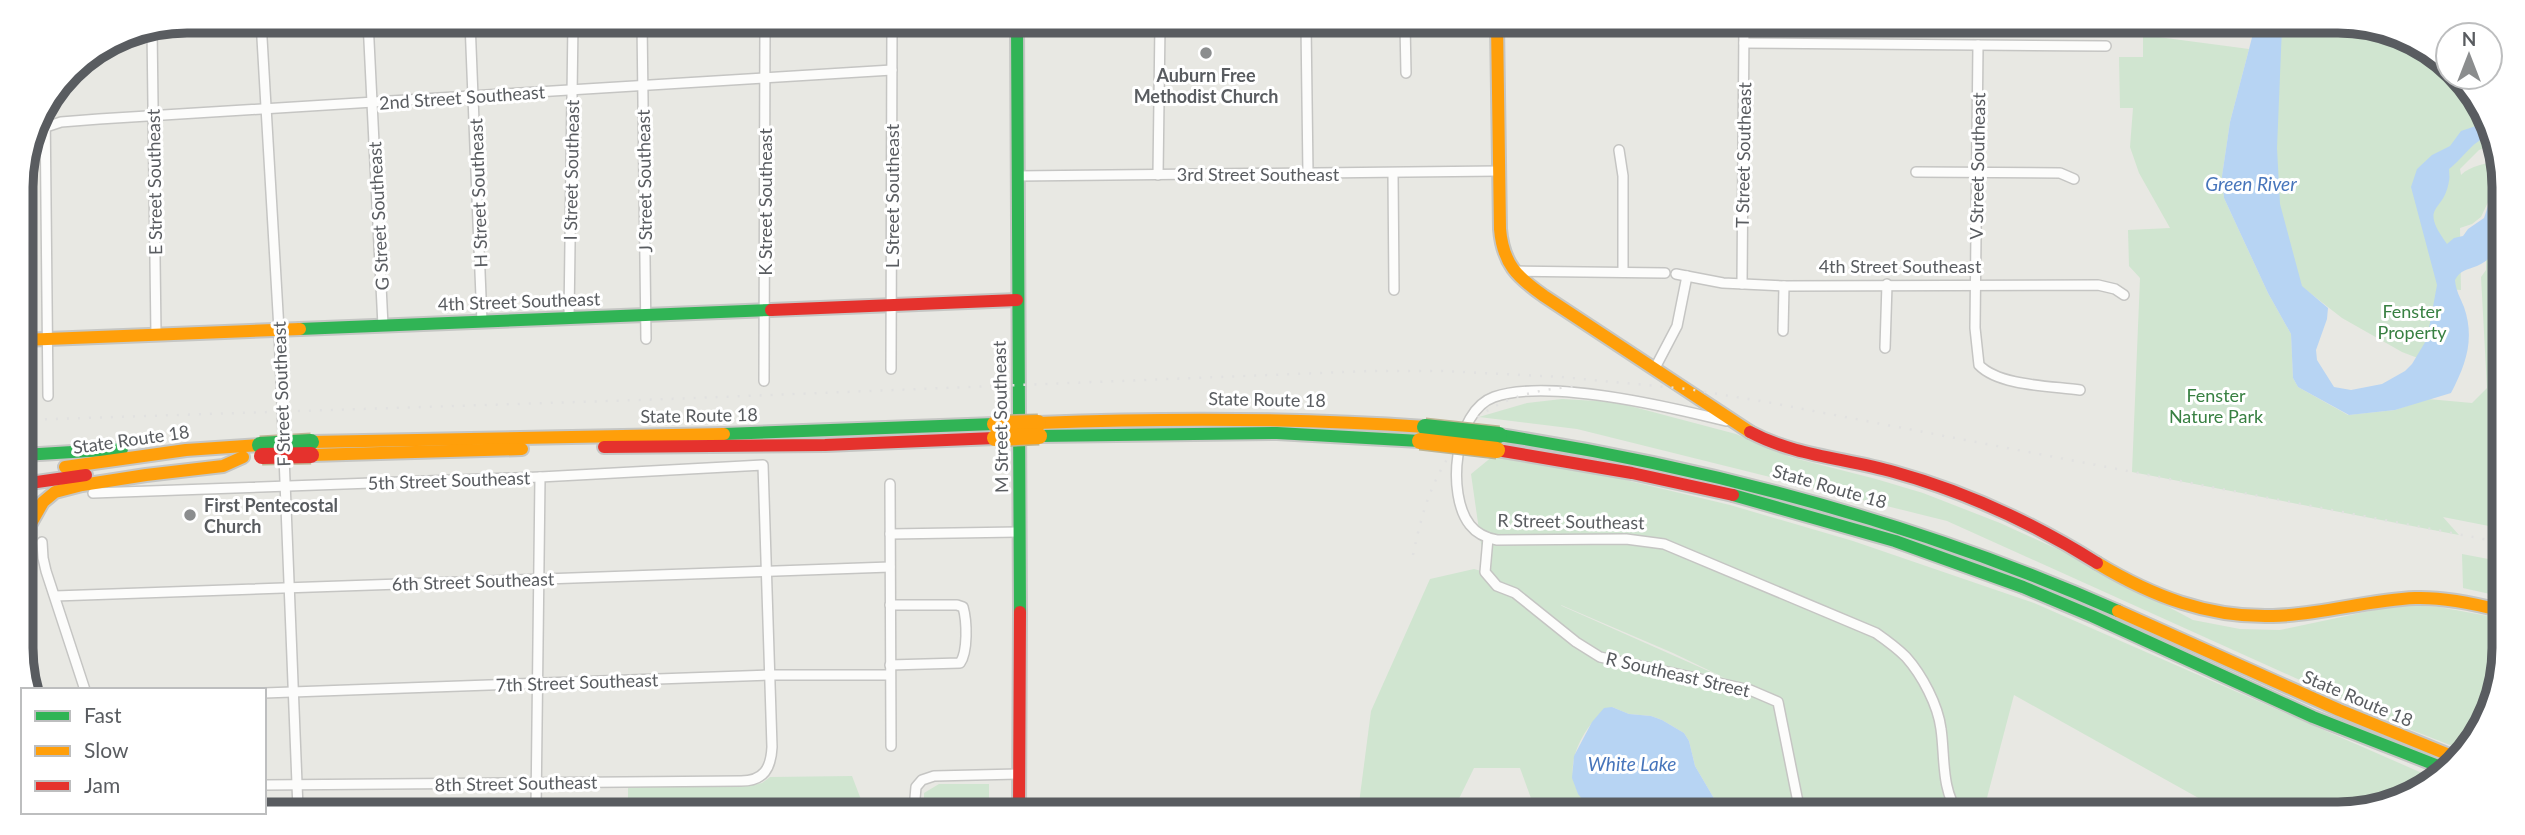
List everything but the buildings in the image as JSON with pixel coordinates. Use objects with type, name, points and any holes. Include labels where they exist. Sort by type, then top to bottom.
[{"type":"main road","points":[[1497,33],[1502,250],[1507,263],[1534,290],[1656,368],[1728,421],[1758,437],[1786,447],[1895,472],[2008,513],[2147,591],[2210,611],[2250,617],[2277,617],[2382,601],[2422,598],[2461,601],[2492,608]]},
{"type":"main road","name":"M Street Southeast","points":[[1017,34],[1019,802]]},
{"type":"main road","name":"4th Street Southeast","points":[[34,340],[1017,300]]},
{"type":"main road","name":"State Route 18","points":[[33,472],[144,455],[205,449],[812,445],[1038,430],[1422,434],[1594,449],[1684,467],[1810,499],[1904,528],[2040,578],[2319,703],[2449,755]]},
{"type":"main road","name":"State Route 18","points":[[1498,442],[1734,493],[1835,521],[1939,555],[2105,621],[2294,709],[2437,766]]},
{"type":"main road","points":[[33,454],[178,445],[205,449]]},
{"type":"main road","name":"State Route 18","points":[[33,483],[166,464],[243,457],[261,450]]},
{"type":"main road","points":[[33,519],[43,502],[55,492],[120,479],[223,466],[243,457]]},
{"type":"street","points":[[1306,33],[1308,174]]},
{"type":"street","points":[[1405,33],[1406,73]]},
{"type":"street","name":"T Street Southeast","points":[[1742,284],[1744,33]]},
{"type":"street","name":"F Street Southeast","points":[[262,34],[279,330],[298,802]]},
{"type":"street","name":"G Street Southeast","points":[[369,34],[383,326]]},
{"type":"street","name":"H Street Southeast","points":[[471,34],[482,322]]},
{"type":"street","name":"I Street Southeast","points":[[569,318],[573,34]]},
{"type":"street","name":"J Street Southeast","points":[[642,34],[646,339]]},
{"type":"street","name":"K Street Southeast","points":[[764,381],[765,34]]},
{"type":"street","name":"L Street Southeast","points":[[891,369],[892,34]]},
{"type":"street","points":[[1158,175],[1160,34]]},
{"type":"street","name":"E Street Southeast","points":[[152,37],[156,335]]},
{"type":"street","points":[[1744,43],[2106,46]]},
{"type":"street","name":"V Street Southeast","points":[[1978,45],[1975,328],[1979,365],[1991,374],[2013,380],[2080,390]]},
{"type":"street","name":"2nd Street Southeast","points":[[46,127],[61,122],[892,70]]},
{"type":"street","points":[[46,127],[48,396]]},
{"type":"street","points":[[1619,150],[1623,176],[1623,272]]},
{"type":"street","name":"3rd Street Southeast","points":[[1017,176],[1499,171]]},
{"type":"street","points":[[1916,172],[2060,173],[2074,179]]},
{"type":"street","points":[[1393,173],[1395,290]]},
{"type":"street","points":[[1514,271],[1665,274]]},
{"type":"street","name":"4th Street Southeast","points":[[1676,274],[1723,283],[1784,286],[2098,285],[2115,289],[2124,295]]},
{"type":"street","points":[[1656,368],[1677,326],[1687,276]]},
{"type":"street","points":[[1885,348],[1887,284]]},
{"type":"street","points":[[1783,331],[1784,286]]},
{"type":"street","name":"R Street Southeast","points":[[1728,421],[1580,393],[1517,392],[1492,398],[1477,407],[1467,421],[1461,438],[1458,466],[1460,501],[1465,517],[1475,530],[1488,538],[1510,541],[1626,539],[1664,544],[1876,633],[1906,657],[1927,688],[1941,727],[1944,764],[1951,801]]},
{"type":"street","name":"5th Street Southeast","points":[[93,493],[540,477],[763,465],[766,569]]},
{"type":"street","points":[[536,802],[540,477]]},
{"type":"street","points":[[890,484],[891,746]]},
{"type":"street","points":[[890,534],[1020,532]]},
{"type":"street","name":"R Southeast Street","points":[[1488,538],[1485,572],[1497,586],[1515,593],[1546,615],[1576,642],[1600,657],[1750,690],[1778,702],[1798,801]]},
{"type":"street","points":[[42,542],[43,558],[84,688]]},
{"type":"street","name":"6th Street Southeast","points":[[55,596],[766,569],[890,567]]},
{"type":"street","points":[[766,569],[770,675]]},
{"type":"street","name":"7th Street Southeast","points":[[266,693],[890,670],[962,662],[965,614],[963,607],[890,605]]},
{"type":"street","name":"8th Street Southeast","points":[[266,785],[750,781],[765,774],[772,757],[770,675]]},
{"type":"street","points":[[914,802],[917,785],[925,778],[936,775],[1019,774]]},
{"type":"green space","name":"Fenster Property","points":[[2278,33],[2338,33],[2378,38],[2415,54],[2432,65],[2434,91],[2458,91],[2476,119],[2484,138],[2486,147],[2479,150],[2460,169],[2461,175],[2469,169],[2490,163],[2492,196],[2481,217],[2460,228],[2461,290],[2445,289],[2423,360],[2402,352],[2342,318],[2280,266],[2267,150]]},
{"type":"green space","name":"Fenster Nature Park","points":[[2143,35],[2249,49],[2230,122],[2222,176],[2224,198],[2268,293],[2291,334],[2293,378],[2298,387],[2348,415],[2395,410],[2428,399],[2472,403],[2487,388],[2481,277],[2486,270],[2486,252],[2492,252],[2492,527],[2443,517],[2459,535],[2132,472],[2140,278],[2129,266],[2128,230],[2170,228],[2139,173],[2130,147],[2133,108],[2120,108],[2119,57],[2143,57]]},
{"type":"green space","points":[[1562,399],[1615,402],[1736,434],[1790,457],[1923,493],[2000,523],[2077,558],[2193,620],[2240,629],[2280,630],[2407,605],[2439,607],[2492,617],[2492,648],[2487,688],[2476,716],[2455,747],[2404,727],[1947,521],[1577,429],[1479,417],[1527,403]]},
{"type":"green space","points":[[1493,456],[1588,471],[1730,505],[1853,541],[2034,603],[2425,774],[2397,790],[2368,799],[2204,801],[2014,695],[1986,801],[1716,801],[1695,766],[1689,741],[1684,733],[1651,716],[1629,714],[1612,707],[1591,724],[1576,751],[1574,781],[1586,801],[1532,801],[1520,768],[1474,768],[1458,801],[1359,801],[1371,711],[1430,579],[1474,569],[1485,572],[1471,474]],"holes":[[[1561,605],[1673,653],[1731,681]]]},
{"type":"green space","points":[[2462,554],[2492,560],[2492,594],[2463,588]]},
{"type":"green space","points":[[852,776],[862,802],[628,802],[628,787],[752,785],[762,783],[770,777]]},
{"type":"green space","points":[[939,784],[989,784],[989,802],[924,802],[924,793]]},
{"type":"water","name":"Green River","points":[[2253,33],[2282,33],[2277,148],[2280,204],[2302,286],[2328,308],[2316,350],[2317,360],[2334,387],[2351,390],[2382,384],[2405,371],[2427,339],[2437,285],[2411,187],[2417,169],[2432,155],[2450,146],[2461,131],[2479,125],[2484,138],[2473,145],[2449,169],[2446,192],[2434,215],[2434,222],[2447,244],[2454,238],[2463,236],[2484,218],[2492,200],[2492,254],[2477,266],[2462,272],[2455,280],[2467,319],[2469,341],[2465,361],[2451,393],[2395,410],[2349,415],[2298,387],[2293,378],[2291,334],[2268,293],[2224,198],[2222,176],[2230,122]]},
{"type":"water","name":"White Lake","points":[[1612,707],[1629,714],[1651,716],[1684,733],[1689,741],[1695,766],[1716,801],[1583,800],[1572,778],[1574,756],[1592,722],[1604,708]]},
{"type":"railway","points":[[33,420],[670,399],[1369,371],[1443,371],[1561,377],[1688,389],[2492,541]]},
{"type":"railway","points":[[1413,555],[1425,507],[1436,479],[1474,421],[1495,406],[1518,397],[1543,390],[1581,386]]},
{"type":"traffic: fast","points":[[1017,34],[1020,612]]},
{"type":"traffic: fast","points":[[300,329],[771,310]]},
{"type":"traffic: fast","points":[[724,434],[995,424]]},
{"type":"traffic: fast","points":[[1425,427],[1499,435]]},
{"type":"traffic: fast","points":[[1039,436],[1277,433],[1420,441]]},
{"type":"traffic: fast","points":[[1499,435],[1658,464],[1814,502],[1967,551],[2118,611]]},
{"type":"traffic: fast","points":[[260,445],[311,442]]},
{"type":"traffic: fast","points":[[33,454],[122,449]]},
{"type":"traffic: fast","points":[[1733,495],[1895,541],[2023,587],[2313,717],[2437,766]]},
{"type":"traffic: slow","points":[[1497,33],[1500,229],[1508,261],[1519,276],[1544,296],[1750,432]]},
{"type":"traffic: slow","points":[[34,340],[300,329]]},
{"type":"traffic: slow","points":[[1038,423],[1232,420],[1425,427]]},
{"type":"traffic: slow","points":[[995,424],[1038,423]]},
{"type":"traffic: slow","points":[[311,442],[724,434]]},
{"type":"traffic: slow","points":[[995,438],[1039,436]]},
{"type":"traffic: slow","points":[[1420,441],[1497,450]]},
{"type":"traffic: slow","points":[[65,467],[186,450],[260,445]]},
{"type":"traffic: slow","points":[[311,455],[522,449]]},
{"type":"traffic: slow","points":[[33,519],[43,502],[55,492],[146,475],[223,466],[243,457]]},
{"type":"traffic: slow","points":[[2097,563],[2181,603],[2249,616],[2291,615],[2415,598],[2437,598],[2492,608]]},
{"type":"traffic: slow","points":[[2118,611],[2339,710],[2449,755]]},
{"type":"traffic: jam","points":[[771,310],[1017,300]]},
{"type":"traffic: jam","points":[[1750,432],[1785,446],[1876,467],[1948,489],[2024,522],[2097,563]]},
{"type":"traffic: jam","points":[[604,447],[825,445],[995,438]]},
{"type":"traffic: jam","points":[[1497,450],[1632,473],[1733,495]]},
{"type":"traffic: jam","points":[[262,456],[311,455]]},
{"type":"traffic: jam","points":[[33,483],[86,475]]},
{"type":"traffic: jam","points":[[1019,802],[1020,612]]},
{"type":"place","name":"Auburn Free Methodist Church","points":[[1206,53]]},
{"type":"place","name":"First Pentecostal Church","points":[[190,515]]}]
